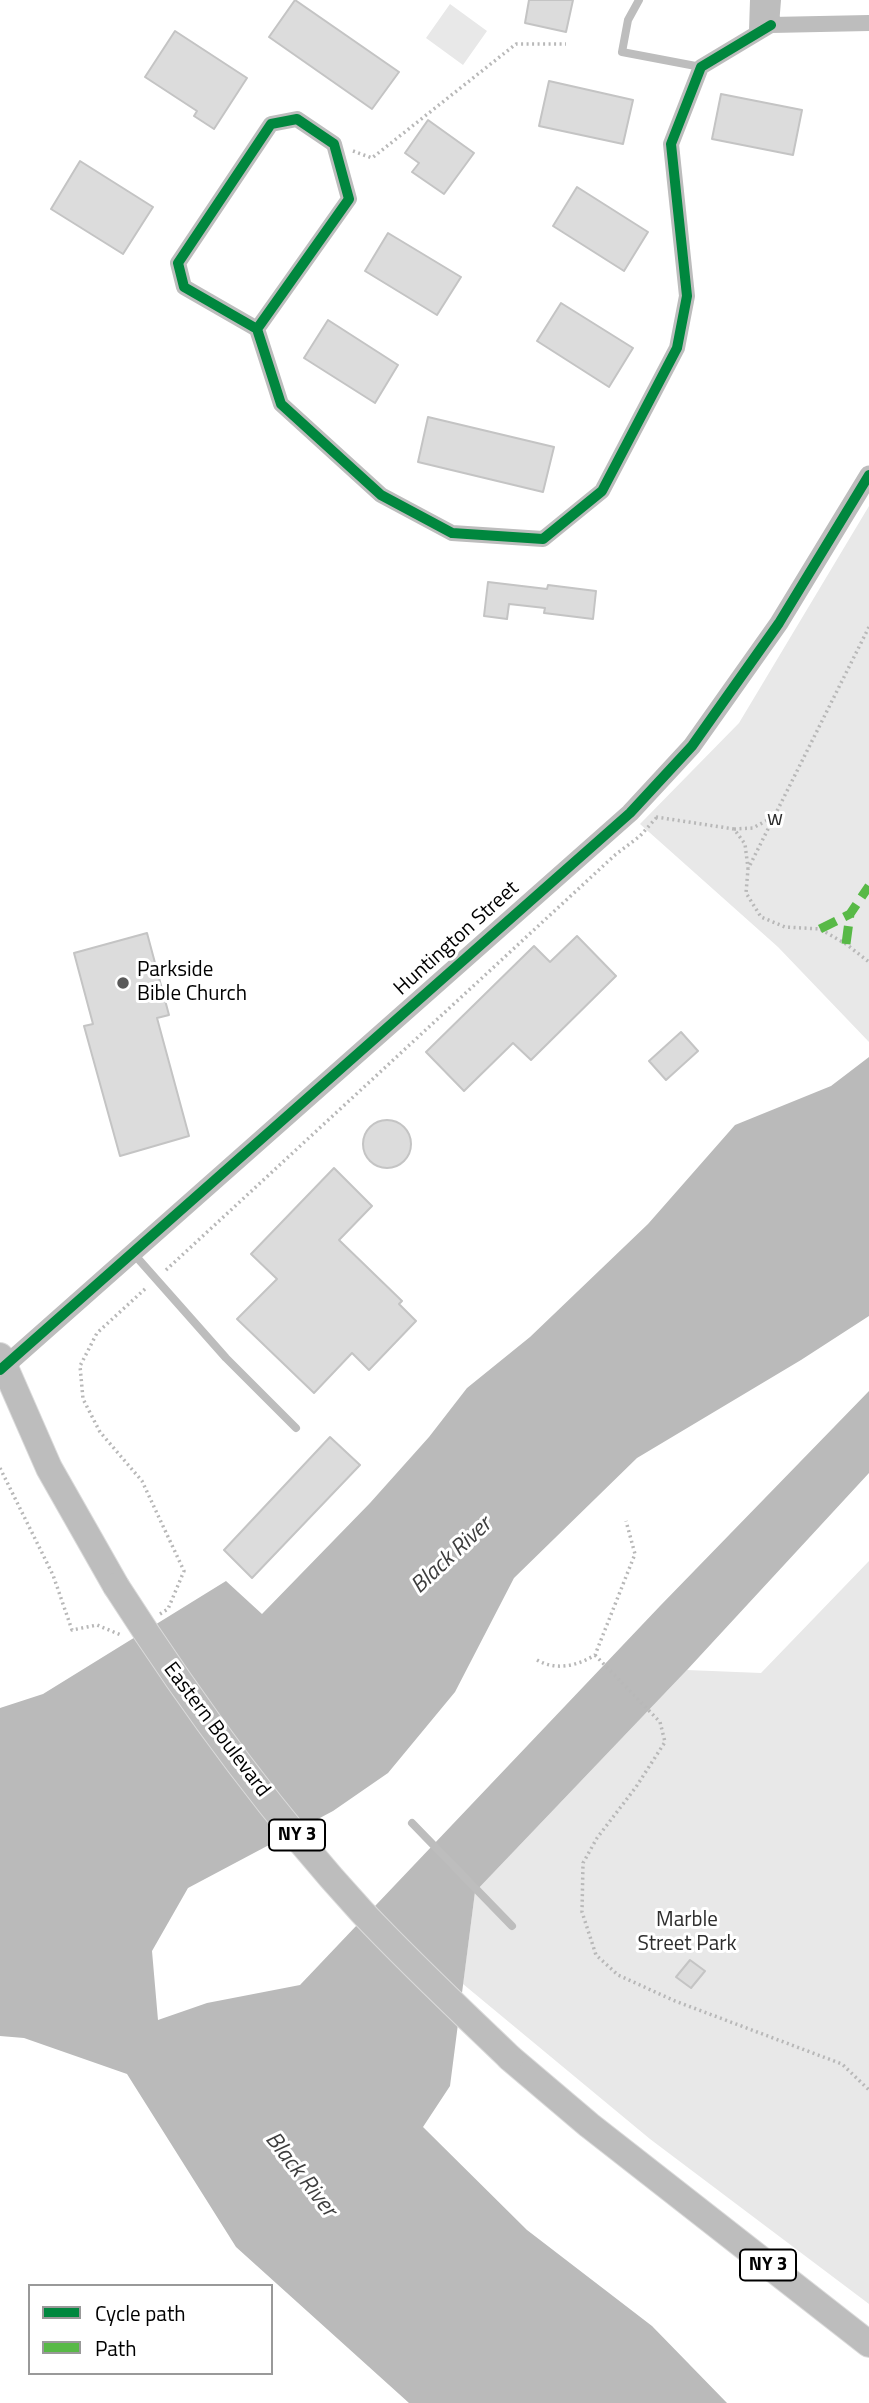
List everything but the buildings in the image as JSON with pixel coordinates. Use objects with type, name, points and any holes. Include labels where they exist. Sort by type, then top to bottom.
[{"type":"main road","name":"Eastern Boulevard","points":[[1,1364],[49,1468],[116,1586],[164,1661],[299,1838],[361,1911],[437,1989],[510,2058],[589,2126],[869,2344]]},
{"type":"street","points":[[758,0],[764,28]]},
{"type":"street","points":[[764,28],[773,0]]},
{"type":"street","points":[[257,329],[349,199],[334,144],[297,119],[271,124],[178,263],[184,287],[257,329],[281,404],[381,495],[452,533],[543,539],[602,491],[677,348],[687,296],[671,144],[701,67],[764,28],[869,23]]},
{"type":"street","name":"Huntington Street","points":[[1,1364],[133,1253],[629,813],[692,746],[779,623],[869,475]]},
{"type":"lane","points":[[639,0],[628,20],[622,52],[701,67]]},
{"type":"lane","points":[[133,1253],[226,1358],[296,1428]]},
{"type":"lane","points":[[412,1823],[512,1926]]},
{"type":"path","points":[[334,144],[372,158],[516,44],[566,44]]},
{"type":"path","points":[[748,869],[869,627]]},
{"type":"path","points":[[629,813],[734,829],[754,828],[772,817]]},
{"type":"path","points":[[184,1571],[142,1481],[100,1432],[83,1399],[80,1366],[97,1333],[605,864],[640,836],[657,817]]},
{"type":"path","points":[[734,829],[745,844],[748,869],[746,893],[761,917],[785,927],[820,929],[869,962]]},
{"type":"path","points":[[0,1468],[53,1575],[72,1630]]},
{"type":"path","points":[[537,1661],[548,1666],[580,1664],[595,1655],[635,1554],[626,1521]]},
{"type":"path","points":[[595,1655],[660,1722],[665,1742],[636,1787],[597,1838],[583,1863],[582,1912],[596,1955],[618,1975],[675,2001],[842,2064],[869,2090]]},
{"type":"green space","points":[[450,4],[487,31],[463,65],[426,38]]},
{"type":"green space","name":"w","points":[[869,506],[869,1042],[778,947],[640,824],[739,723]]},
{"type":"green space","name":"Marble Street Park","points":[[869,1561],[869,2304],[650,2139],[463,1984],[475,1892],[687,1670],[761,1673]]},
{"type":"water","name":"Black River","points":[[869,1057],[869,1316],[637,1458],[514,1578],[455,1692],[388,1773],[333,1811],[188,1888],[152,1951],[158,2020],[207,2003],[300,1985],[660,1606],[869,1391],[869,1473],[687,1670],[475,1892],[450,2086],[423,2127],[527,2230],[652,2326],[727,2403],[409,2403],[236,2247],[127,2074],[24,2038],[0,2036],[0,1708],[43,1694],[226,1581],[262,1614],[370,1503],[429,1437],[467,1388],[530,1337],[648,1224],[735,1125],[831,1086]]},
{"type":"marked path","points":[[820,929],[850,914],[869,886]]},
{"type":"marked path","points":[[846,944],[850,914]]},
{"type":"cycle path","points":[[257,329],[349,199],[334,144],[297,119],[271,124],[178,263],[184,287],[257,329],[281,404],[381,495],[452,533],[543,539],[602,491],[677,348],[687,296],[671,144],[701,67],[771,25]]},
{"type":"cycle path","points":[[0,1370],[630,813],[692,746],[779,623],[869,475]]},
{"type":"place","name":"Parkside Bible Church","points":[[123,983]]}]
